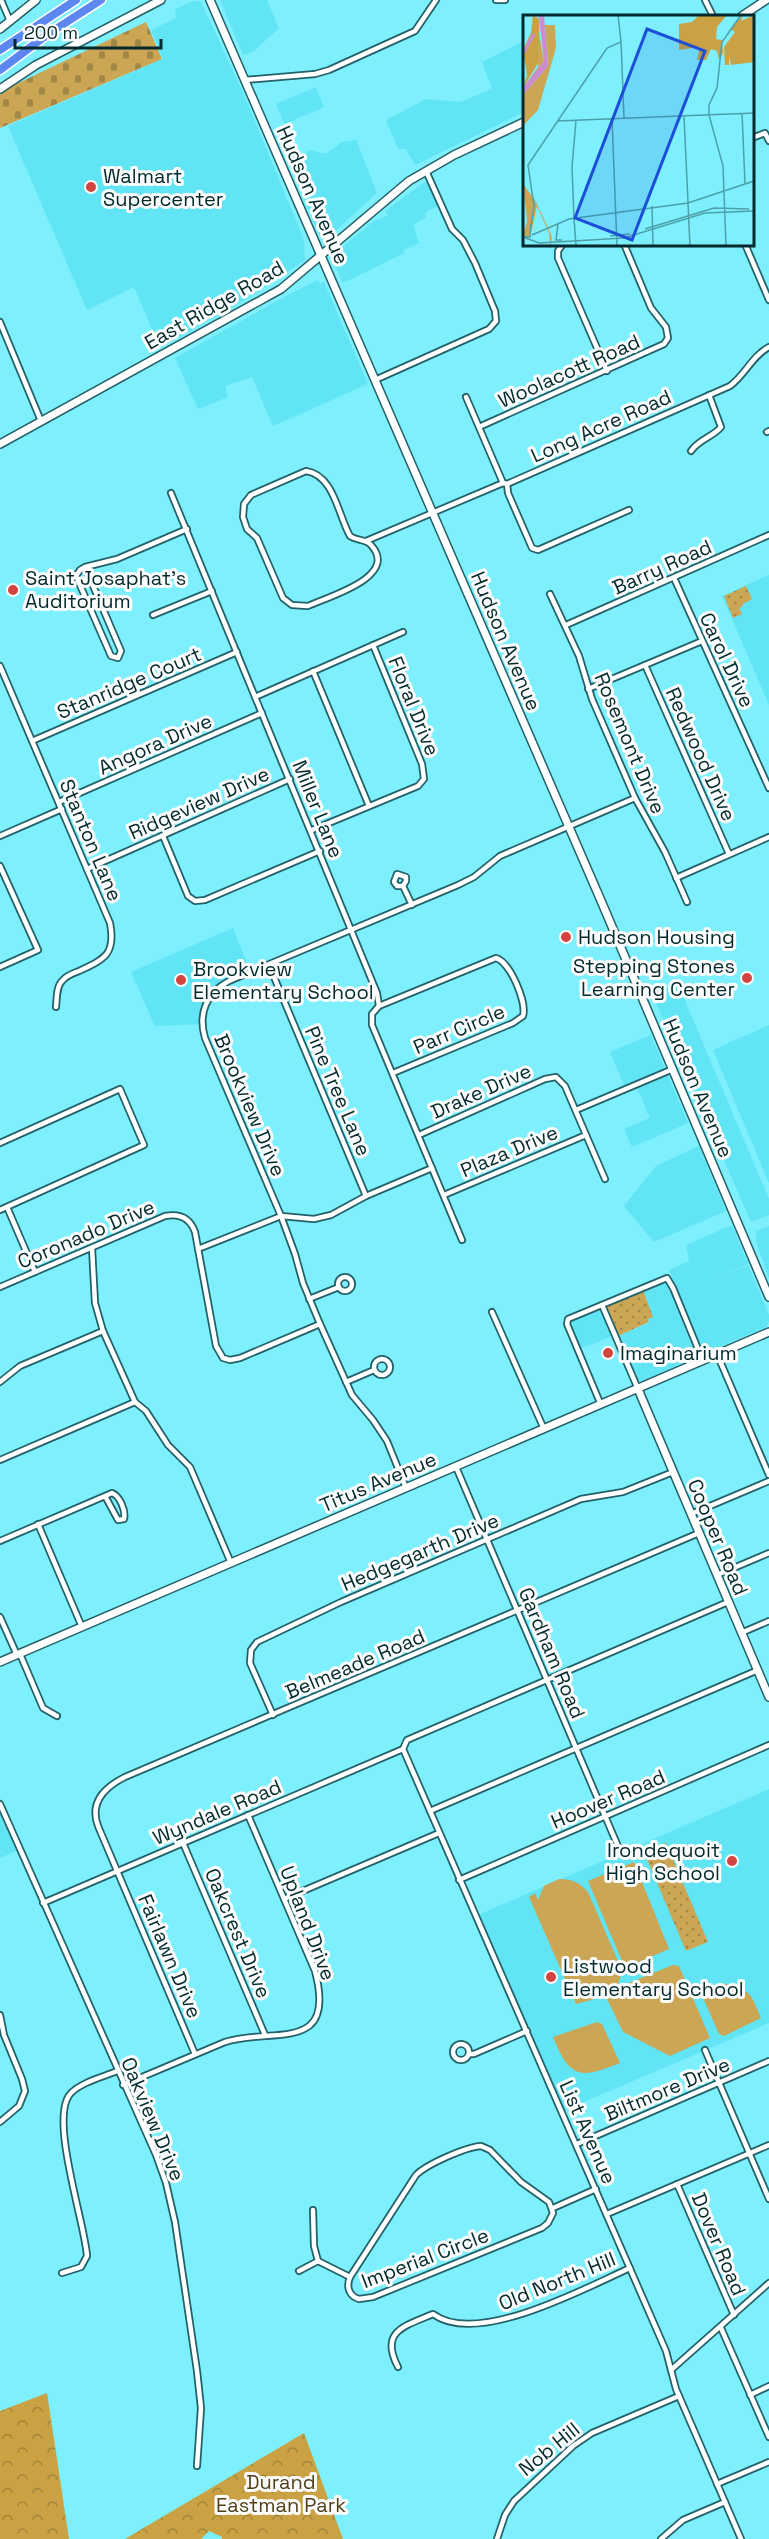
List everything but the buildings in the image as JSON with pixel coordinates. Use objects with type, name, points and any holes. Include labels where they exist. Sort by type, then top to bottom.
[{"type":"highway","points":[[0,50],[76,0]]},
{"type":"highway","points":[[0,70],[55,29],[101,0]]},
{"type":"main road","points":[[0,29],[36,0]]},
{"type":"main road","points":[[0,89],[36,65],[161,0]]},
{"type":"main road","name":"Hudson Avenue","points":[[210,0],[569,827],[769,1297]]},
{"type":"main road","points":[[744,15],[766,0]]},
{"type":"main road","name":"East Ridge Road","points":[[0,444],[281,289],[397,190],[426,171],[523,124]]},
{"type":"main road","name":"Titus Avenue","points":[[0,1662],[769,1332]]},
{"type":"main road","name":"Cooper Road","points":[[638,1389],[741,1633],[767,1686],[769,1697]]},
{"type":"street","points":[[1,0],[10,21]]},
{"type":"street","points":[[244,80],[315,74],[330,70],[415,31],[436,0]]},
{"type":"street","points":[[496,0],[505,0]]},
{"type":"street","points":[[705,0],[712,15]]},
{"type":"street","points":[[754,138],[765,133],[769,141]]},
{"type":"street","points":[[375,380],[489,329],[496,321],[495,311],[475,263],[463,240],[452,229],[426,171]]},
{"type":"street","points":[[561,246],[558,250],[558,258],[607,371]]},
{"type":"street","name":"Woolacott Road","points":[[479,427],[664,344],[668,338],[666,327],[651,308],[625,246]]},
{"type":"street","points":[[746,246],[769,300]]},
{"type":"street","points":[[0,322],[41,421]]},
{"type":"street","name":"Long Acre Road","points":[[366,541],[709,396],[735,382],[757,355],[769,348]]},
{"type":"street","points":[[691,451],[700,440],[719,431],[721,427],[709,396]]},
{"type":"street","points":[[466,397],[532,549],[538,550],[629,510]]},
{"type":"street","points":[[298,473],[314,473],[328,486],[350,536],[366,541],[374,549],[377,561],[375,570],[369,578],[308,606],[296,606],[281,595],[257,538],[245,525],[244,504],[256,492],[298,473]]},
{"type":"street","name":"Miller Lane","points":[[171,493],[312,830],[377,993],[379,1006],[372,1014],[371,1021],[462,1240]]},
{"type":"street","points":[[85,567],[121,651],[118,658],[111,656],[76,576],[85,567],[117,559],[187,529]]},
{"type":"street","name":"Barry Road","points":[[566,625],[769,535]]},
{"type":"street","name":"Carol Drive","points":[[674,578],[769,788]]},
{"type":"street","points":[[153,615],[212,591]]},
{"type":"street","name":"Rosemont Drive","points":[[550,594],[579,656],[588,689],[635,798],[665,852],[687,902]]},
{"type":"street","points":[[255,697],[404,632]]},
{"type":"street","points":[[588,689],[702,640]]},
{"type":"street","name":"Floral Drive","points":[[369,806],[418,786],[424,779],[422,764],[373,645]]},
{"type":"street","name":"Stanridge Court","points":[[32,741],[237,652]]},
{"type":"street","name":"Redwood Drive","points":[[645,665],[729,854]]},
{"type":"street","name":"Stanton Lane","points":[[0,666],[110,922],[112,945],[107,955],[100,961],[63,979],[58,989],[56,1007]]},
{"type":"street","points":[[312,830],[369,806],[313,672]]},
{"type":"street","name":"Angora Drive","points":[[59,802],[262,713]]},
{"type":"street","name":"Ridgeview Drive","points":[[87,869],[290,779]]},
{"type":"street","name":"Brookview Drive","points":[[406,1488],[384,1435],[358,1403],[346,1382],[309,1299],[281,1216],[206,1038],[202,1020],[206,1004],[217,989],[229,981],[469,880],[500,856],[635,798]]},
{"type":"street","points":[[0,836],[62,808]]},
{"type":"street","points":[[163,836],[188,896],[195,901],[205,900],[320,850]]},
{"type":"street","points":[[676,878],[769,837]]},
{"type":"street","points":[[0,866],[38,950],[0,967]]},
{"type":"street","points":[[403,886],[412,905]]},
{"type":"street","name":"Parr Circle","points":[[379,1006],[496,958],[503,961],[508,968],[524,1005],[523,1016],[513,1023],[393,1073]]},
{"type":"street","name":"Pine Tree Lane","points":[[269,965],[366,1196]]},
{"type":"street","points":[[605,1179],[576,1110],[673,1069]]},
{"type":"street","name":"Drake Drive","points":[[419,1135],[545,1079],[556,1077],[563,1082],[576,1110]]},
{"type":"street","points":[[0,1143],[120,1089],[144,1145],[0,1210]]},
{"type":"street","name":"Plaza Drive","points":[[444,1196],[586,1135]]},
{"type":"street","points":[[198,1249],[281,1216],[305,1219],[322,1218],[366,1196],[432,1168]]},
{"type":"street","points":[[7,1207],[35,1272]]},
{"type":"street","name":"Coronado Drive","points":[[0,1287],[165,1216],[177,1215],[191,1224],[198,1249],[216,1346],[223,1358],[230,1360],[240,1358],[320,1324]]},
{"type":"street","points":[[92,1248],[95,1303],[104,1331],[135,1402],[146,1411],[168,1445],[190,1467],[231,1563]]},
{"type":"street","points":[[601,1404],[567,1322],[602,1305],[667,1278],[673,1287],[703,1361]]},
{"type":"street","points":[[309,1299],[339,1287]]},
{"type":"street","points":[[602,1305],[638,1389]]},
{"type":"street","points":[[492,1312],[544,1429]]},
{"type":"street","points":[[0,1382],[20,1366],[104,1331]]},
{"type":"street","points":[[717,1354],[769,1476]]},
{"type":"street","points":[[346,1382],[374,1370]]},
{"type":"street","points":[[0,1460],[135,1402]]},
{"type":"street","name":"Gardham Road","points":[[456,1467],[620,1851]]},
{"type":"street","name":"Hedgegarth Drive","points":[[273,1715],[250,1663],[250,1650],[257,1642],[341,1602],[581,1499],[623,1492],[673,1472]]},
{"type":"street","points":[[691,1514],[769,1481]]},
{"type":"street","points":[[0,1541],[105,1496],[116,1494],[125,1514],[124,1519],[115,1518],[105,1496]]},
{"type":"street","points":[[38,1524],[82,1627]]},
{"type":"street","name":"Belmeade Road","points":[[118,1871],[96,1821],[96,1805],[102,1793],[111,1785],[125,1777],[699,1533]]},
{"type":"street","points":[[717,1575],[769,1553]]},
{"type":"street","points":[[403,1749],[406,1740],[728,1602]]},
{"type":"street","points":[[0,1617],[44,1708],[57,1716]]},
{"type":"street","points":[[741,1633],[769,1621]]},
{"type":"street","points":[[430,1811],[758,1670]]},
{"type":"street","name":"Hoover Road","points":[[459,1880],[769,1745]]},
{"type":"street","name":"Wyndale Road","points":[[43,1903],[403,1749]]},
{"type":"street","name":"List Avenue","points":[[403,1749],[666,2351],[679,2396],[741,2539]]},
{"type":"street","name":"Oakview Drive","points":[[0,1804],[161,2169],[175,2222],[200,2399],[197,2466]]},
{"type":"street","name":"Upland Drive","points":[[123,2085],[231,2040],[265,2035],[288,2035],[301,2031],[313,2022],[320,2008],[315,1971],[248,1815]]},
{"type":"street","points":[[284,1899],[439,1833]]},
{"type":"street","name":"Oakcrest Drive","points":[[183,1843],[265,2035]]},
{"type":"street","name":"Fairlawn Drive","points":[[118,1871],[195,2054]]},
{"type":"street","points":[[0,2015],[4,2035],[25,2091],[19,2106],[0,2122]]},
{"type":"street","points":[[469,2054],[474,2054],[527,2031]]},
{"type":"street","points":[[705,2050],[769,2199]]},
{"type":"street","name":"Biltmore Drive","points":[[577,2144],[769,2061]]},
{"type":"street","points":[[62,2273],[81,2266],[87,2256],[66,2151],[66,2103],[73,2092],[117,2071]]},
{"type":"street","points":[[607,2214],[769,2145]]},
{"type":"street","name":"Imperial Circle","points":[[481,2146],[490,2150],[520,2182],[545,2199],[553,2208],[550,2219],[542,2228],[373,2297],[359,2300],[351,2295],[348,2286],[350,2277],[417,2175],[424,2168],[468,2149],[481,2146]]},
{"type":"street","name":"Dover Road","points":[[677,2184],[734,2315]]},
{"type":"street","name":"Imperial Circle","points":[[553,2208],[596,2189]]},
{"type":"street","points":[[313,2210],[314,2246],[318,2261],[350,2277]]},
{"type":"street","points":[[299,2271],[318,2261]]},
{"type":"street","name":"Old North Hill","points":[[398,2367],[393,2357],[392,2339],[403,2326],[433,2314],[444,2322],[454,2324],[486,2323],[506,2319],[630,2268]]},
{"type":"street","points":[[671,2370],[769,2283]]},
{"type":"street","points":[[721,2328],[769,2437]]},
{"type":"street","points":[[750,2395],[769,2386]]},
{"type":"street","name":"Nob Hill","points":[[497,2539],[505,2515],[514,2501],[573,2446],[592,2433],[679,2396]]},
{"type":"street","points":[[717,2484],[769,2462]]},
{"type":"street","points":[[661,2539],[683,2520],[725,2502]]},
{"type":"shaded area","points":[[220,0],[267,0],[279,28],[254,51],[243,55]]},
{"type":"shaded area","points":[[193,1],[201,2],[245,97],[304,240],[305,260],[257,293],[160,348],[134,287],[87,310],[8,126],[163,59],[151,30],[176,18],[175,9]]},
{"type":"shaded area","points":[[523,42],[523,112],[415,165],[406,149],[398,149],[386,120],[426,99],[460,102],[492,89],[482,62]]},
{"type":"shaded area","points":[[316,87],[324,107],[285,124],[276,104]]},
{"type":"shaded area","points":[[356,140],[377,193],[328,238],[320,236],[287,159],[311,150],[326,154],[342,142]]},
{"type":"shaded area","points":[[426,181],[439,205],[425,213],[426,217],[413,225],[419,243],[403,250],[404,253],[343,283],[334,263],[334,254],[374,221],[388,215],[385,211]]},
{"type":"shaded area","points":[[318,280],[320,284],[324,282],[368,384],[273,426],[252,377],[225,386],[228,397],[198,409],[175,358]]},
{"type":"shaded area","points":[[769,575],[769,705],[722,596]]},
{"type":"shaded area","name":"Brookview Elementary School","points":[[233,928],[250,970],[220,984],[211,992],[202,1007],[200,1024],[155,1026],[131,972]]},
{"type":"shaded area","points":[[678,984],[769,1199],[769,1215],[751,1222],[652,994]]},
{"type":"shaded area","points":[[769,1025],[769,1183],[713,1050]]},
{"type":"shaded area","points":[[651,1035],[688,1123],[632,1147],[624,1129],[650,1118],[635,1083],[625,1087],[610,1052]]},
{"type":"shaded area","points":[[699,1146],[726,1211],[654,1242],[624,1206],[656,1166]]},
{"type":"shaded area","points":[[732,1225],[748,1264],[712,1279],[748,1265],[769,1315],[769,1322],[766,1327],[704,1353],[669,1270],[689,1261],[686,1245]]},
{"type":"shaded area","points":[[769,1226],[769,1279],[756,1241],[756,1231]]},
{"type":"shaded area","points":[[665,1280],[696,1356],[643,1381],[638,1380],[618,1336],[649,1323],[648,1319],[653,1317],[643,1290]]},
{"type":"shaded area","points":[[598,1309],[601,1310],[612,1336],[580,1349],[570,1324],[571,1321]]},
{"type":"shaded area","points":[[769,1789],[769,2023],[565,2110],[478,1915]]},
{"type":"shaded area","points":[[0,1804],[21,1849],[0,1858]]},
{"type":"green space","points":[[146,22],[162,59],[0,128],[0,95],[6,89]]},
{"type":"green space","points":[[746,586],[752,599],[739,608],[742,614],[733,618],[724,596]]},
{"type":"green space","points":[[643,1290],[653,1317],[648,1319],[649,1322],[618,1336],[607,1306]]},
{"type":"green space","points":[[666,1843],[708,1942],[686,1951],[644,1852]]},
{"type":"green space","points":[[634,1862],[669,1949],[625,1968],[588,1881]]},
{"type":"green space","points":[[559,1879],[575,1882],[588,1892],[621,1968],[618,1984],[610,1995],[576,2004],[529,1897],[535,1893],[538,1900],[544,1886]]},
{"type":"green space","points":[[673,1965],[679,1966],[710,2038],[670,2056],[623,2032],[607,1999],[619,1995],[629,1983]]},
{"type":"green space","points":[[726,1984],[750,1995],[761,2018],[724,2036],[719,2034],[700,1991]]},
{"type":"green space","points":[[597,2022],[602,2024],[620,2063],[595,2072],[578,2072],[565,2061],[553,2037]]},
{"type":"green space","points":[[47,2393],[69,2539],[0,2539],[0,2411]]},
{"type":"green space","name":"Durand Eastman Park","points":[[304,2433],[343,2539],[222,2539],[209,2531],[201,2539],[125,2539]]},
{"type":"place","name":"Walmart Supercenter","points":[[91,187]]},
{"type":"place","name":"Saint Josaphat’s Auditorium","points":[[13,590]]},
{"type":"place","name":"Hudson Housing","points":[[566,937]]},
{"type":"place","name":"Stepping Stones Learning Center","points":[[747,978]]},
{"type":"place","name":"Brookview Elementary School","points":[[181,980]]},
{"type":"place","name":"Imaginarium","points":[[608,1353]]},
{"type":"place","name":"Irondequoit High School","points":[[732,1861]]},
{"type":"place","name":"Listwood Elementary School","points":[[551,1977]]}]
